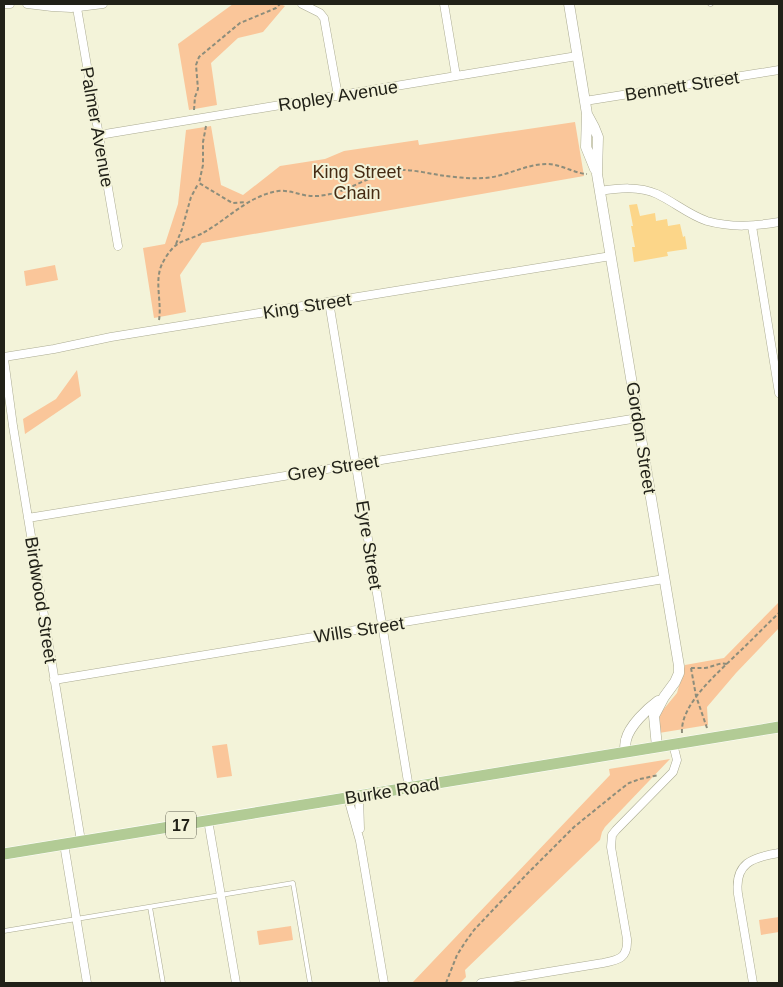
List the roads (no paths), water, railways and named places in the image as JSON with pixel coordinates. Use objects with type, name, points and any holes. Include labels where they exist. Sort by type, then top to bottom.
[{"type":"main road","name":"Burke Road","points":[[4,854],[779,727]]},
{"type":"street","points":[[4,4],[10,4]]},
{"type":"street","points":[[27,4],[63,8],[103,4]]},
{"type":"street","points":[[302,4],[316,10],[323,16],[338,96]]},
{"type":"street","points":[[444,4],[456,76]]},
{"type":"street","name":"Gordon Street","points":[[569,4],[587,114],[598,137],[597,174],[679,666],[679,673],[675,682],[664,698]]},
{"type":"street","name":"Palmer Avenue","points":[[77,8],[118,246]]},
{"type":"street","name":"Ropley Avenue","points":[[99,134],[577,56]]},
{"type":"street","name":"Bennett Street","points":[[585,101],[779,70]]},
{"type":"street","points":[[600,191],[619,188],[650,192],[706,220],[732,226],[752,226],[779,222]]},
{"type":"street","points":[[752,226],[779,394]]},
{"type":"street","name":"King Street","points":[[4,358],[111,337],[611,256]]},
{"type":"street","name":"Eyre Street","points":[[329,302],[409,788]]},
{"type":"street","name":"Birdwood Street","points":[[4,358],[80,842]]},
{"type":"street","name":"Grey Street","points":[[28,518],[638,418]]},
{"type":"street","name":"Wills Street","points":[[54,680],[664,579]]},
{"type":"street","points":[[657,747],[654,716],[664,698]]},
{"type":"street","points":[[625,752],[626,739],[631,728],[653,705],[664,698]]},
{"type":"street","points":[[481,983],[608,962],[618,959],[625,954],[627,939],[611,846],[612,835],[673,772],[677,760],[678,744]]},
{"type":"street","points":[[353,797],[384,983]]},
{"type":"street","points":[[208,820],[236,983]]},
{"type":"street","points":[[64,844],[87,983]]},
{"type":"street","points":[[753,983],[738,894],[738,881],[744,867],[752,860],[779,853]]},
{"type":"lane","points":[[4,931],[293,883],[310,983]]},
{"type":"lane","points":[[150,907],[163,983]]},
{"type":"park label","name":"King Street Chain","points":[[357,182]]}]
